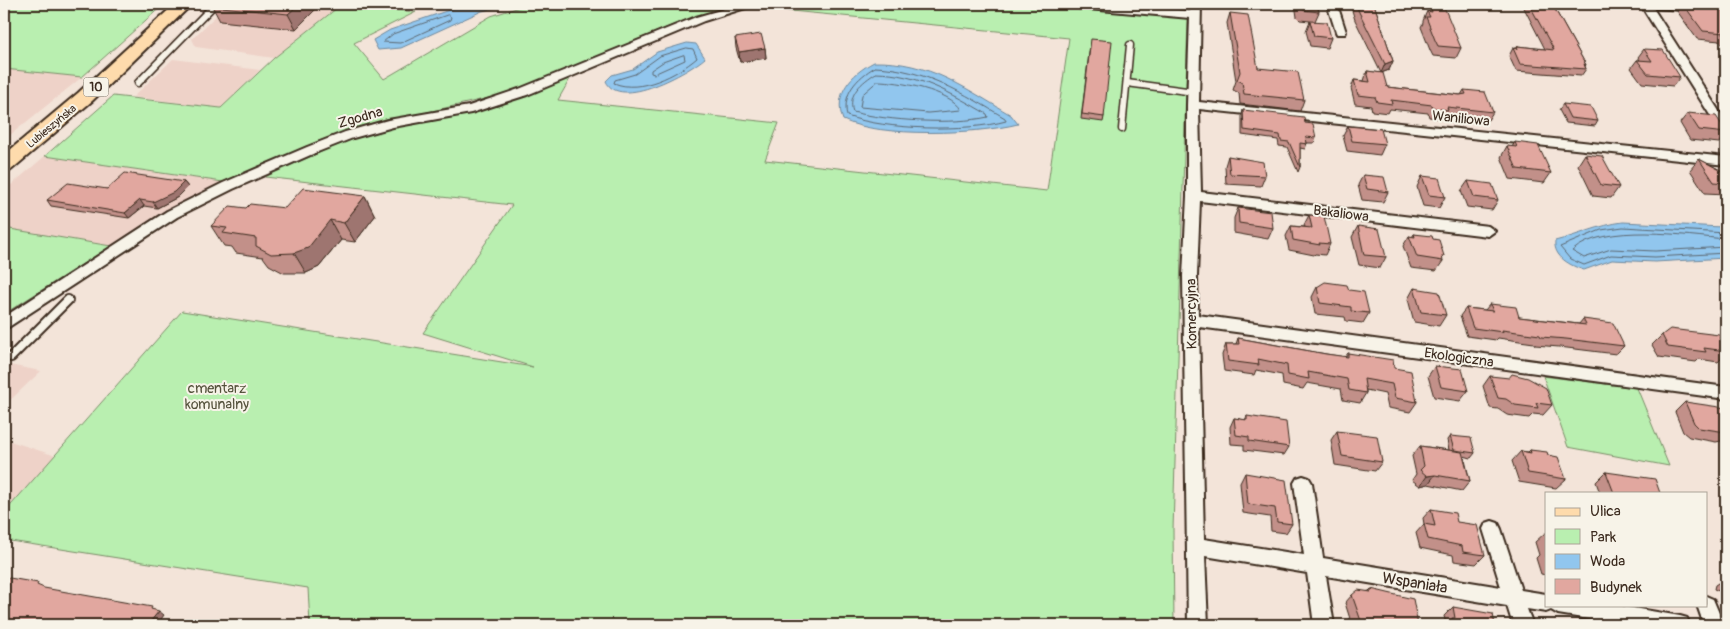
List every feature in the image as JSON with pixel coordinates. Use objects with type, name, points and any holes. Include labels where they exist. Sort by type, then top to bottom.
[{"type":"main road","name":"Lubieszyńska","points":[[4,165],[85,97],[184,4]]},
{"type":"street","name":"Zgodna","points":[[4,324],[172,214],[228,186],[302,153],[349,135],[392,123],[471,109],[523,92],[700,20],[753,4]]},
{"type":"street","points":[[1066,4],[1197,9]]},
{"type":"street","points":[[1332,4],[1341,32]]},
{"type":"street","points":[[1642,4],[1700,8]]},
{"type":"street","points":[[1642,4],[1726,131]]},
{"type":"street","name":"Komercyjna","points":[[1197,9],[1194,99],[1194,196],[1190,276],[1198,625]]},
{"type":"street","name":"Waniliowa","points":[[1194,99],[1726,161]]},
{"type":"street","name":"Bakaliowa","points":[[1194,196],[1488,231]]},
{"type":"street","name":"Ekologiczna","points":[[1192,320],[1726,392]]},
{"type":"street","points":[[1303,483],[1324,625]]},
{"type":"street","points":[[1492,529],[1523,625]]},
{"type":"street","name":"Wspaniała","points":[[1195,546],[1545,603]]},
{"type":"street","points":[[1564,606],[1680,625]]},
{"type":"street","points":[[1706,606],[1714,625]]},
{"type":"lane","points":[[138,83],[215,4]]},
{"type":"lane","points":[[1122,129],[1130,44]]},
{"type":"lane","points":[[1127,83],[1194,99]]},
{"type":"lane","points":[[11,357],[68,300]]},
{"type":"shaded area","points":[[228,4],[342,4],[274,58],[196,47],[192,39]]},
{"type":"shaded area","points":[[173,59],[260,70],[221,108],[133,97]]},
{"type":"shaded area","points":[[4,69],[82,77],[4,140]]},
{"type":"shaded area","points":[[45,156],[223,182],[169,211],[111,246],[4,228],[4,191]]},
{"type":"shaded area","points":[[4,364],[41,371],[4,406]]},
{"type":"shaded area","points":[[4,439],[56,456],[4,513]]},
{"type":"green space","points":[[4,4],[164,4],[82,77],[4,69]]},
{"type":"green space","points":[[342,4],[416,12],[354,43],[384,79],[491,16],[529,4],[737,4],[678,23],[506,94],[384,122],[319,141],[223,182],[45,156],[113,96],[221,108],[274,58]]},
{"type":"green space","name":"cmentarz komunalny","points":[[776,4],[1041,4],[1188,17],[1173,530],[1174,625],[310,625],[308,588],[4,540],[4,513],[182,311],[533,367],[423,333],[512,205],[265,177],[350,139],[396,126],[475,112],[514,100],[571,77],[558,100],[779,123],[765,160],[1047,191],[1069,38],[760,8]]},
{"type":"green space","points":[[4,228],[111,246],[4,314]]},
{"type":"green space","points":[[1543,376],[1637,388],[1669,466],[1568,447]]},
{"type":"water","points":[[467,4],[511,4],[482,11],[401,48],[378,50],[373,40],[390,30]]},
{"type":"water","points":[[687,43],[696,44],[705,58],[685,72],[639,91],[625,92],[613,89],[606,81],[612,75],[633,69],[657,52]]},
{"type":"water","points":[[874,62],[912,66],[946,78],[1011,115],[1018,124],[955,132],[905,132],[860,126],[843,120],[840,102],[842,93],[858,72]]},
{"type":"water","points":[[1623,222],[1722,227],[1726,229],[1726,258],[1655,262],[1612,260],[1584,270],[1564,260],[1557,252],[1555,241],[1606,225]]},
{"type":"building","points":[[215,4],[299,4],[288,14],[212,6]]},
{"type":"building","points":[[1300,4],[1317,4],[1319,12],[1303,10]]},
{"type":"building","points":[[1356,4],[1374,4],[1393,61],[1385,64]]},
{"type":"building","points":[[1529,4],[1552,4],[1586,65],[1584,64],[1586,69],[1520,64],[1513,48],[1518,49],[1517,46],[1554,50]]},
{"type":"building","points":[[1683,4],[1726,4],[1726,34],[1703,31]]},
{"type":"building","points":[[1431,8],[1445,9],[1461,48],[1438,46],[1426,17],[1430,17],[1427,11],[1432,12]]},
{"type":"building","points":[[1230,13],[1248,15],[1258,68],[1298,72],[1304,100],[1244,94],[1242,82],[1237,80],[1240,72]]},
{"type":"building","points":[[1310,21],[1327,22],[1331,38],[1314,36]]},
{"type":"building","points":[[761,34],[765,48],[739,52],[735,38]]},
{"type":"building","points":[[1091,39],[1112,41],[1104,117],[1082,114]]},
{"type":"building","points":[[1644,49],[1663,50],[1680,77],[1648,74],[1637,60],[1652,61]]},
{"type":"building","points":[[1367,71],[1383,73],[1387,87],[1460,95],[1466,94],[1464,90],[1485,92],[1493,112],[1447,107],[1448,110],[1434,108],[1432,105],[1391,100],[1392,104],[1377,102],[1375,97],[1358,95],[1354,80],[1370,82]]},
{"type":"building","points":[[1563,104],[1591,107],[1598,121],[1570,118]]},
{"type":"building","points":[[1243,110],[1304,117],[1305,123],[1313,124],[1316,138],[1306,137],[1307,144],[1300,143],[1300,167],[1289,142],[1281,141],[1280,135],[1244,130]]},
{"type":"building","points":[[1688,113],[1716,116],[1726,133],[1699,130]]},
{"type":"building","points":[[1348,126],[1381,129],[1385,144],[1352,141]]},
{"type":"building","points":[[1515,142],[1538,145],[1551,173],[1517,169],[1507,146],[1517,147]]},
{"type":"building","points":[[1585,154],[1602,156],[1619,187],[1601,185]]},
{"type":"building","points":[[1228,156],[1263,162],[1265,176],[1230,174]]},
{"type":"building","points":[[1699,159],[1726,173],[1726,183],[1714,182]]},
{"type":"building","points":[[125,173],[184,182],[174,192],[153,202],[140,200],[125,213],[47,200],[68,183],[107,189]]},
{"type":"building","points":[[1363,175],[1384,177],[1388,192],[1367,189]]},
{"type":"building","points":[[1422,176],[1439,178],[1445,197],[1429,195]]},
{"type":"building","points":[[1468,181],[1492,184],[1498,200],[1474,197]]},
{"type":"building","points":[[303,188],[365,196],[344,223],[330,220],[308,248],[294,253],[271,254],[256,246],[256,238],[223,233],[227,228],[211,226],[230,206],[246,208],[250,204],[285,208]]},
{"type":"building","points":[[1238,208],[1271,212],[1273,228],[1239,223]]},
{"type":"building","points":[[1309,215],[1324,216],[1330,244],[1319,243],[1320,245],[1293,240],[1291,226],[1312,228]]},
{"type":"building","points":[[1358,226],[1379,229],[1386,257],[1364,255]]},
{"type":"building","points":[[1414,234],[1432,236],[1433,239],[1439,240],[1444,256],[1442,256],[1443,261],[1417,257],[1409,236],[1415,237]]},
{"type":"building","points":[[1325,282],[1347,285],[1349,290],[1364,292],[1369,313],[1351,311],[1351,307],[1320,303],[1317,287]]},
{"type":"building","points":[[1414,288],[1439,292],[1446,315],[1421,312]]},
{"type":"building","points":[[1490,304],[1516,307],[1519,317],[1586,325],[1583,319],[1613,323],[1624,346],[1473,328],[1466,308],[1493,311]]},
{"type":"building","points":[[1670,329],[1719,335],[1726,351],[1704,348],[1706,352],[1668,347],[1662,335]]},
{"type":"building","points":[[1238,338],[1326,354],[1348,357],[1348,353],[1393,360],[1394,368],[1411,371],[1417,402],[1395,398],[1392,384],[1364,379],[1366,393],[1349,390],[1347,379],[1308,372],[1309,379],[1288,375],[1287,365],[1258,359],[1259,365],[1228,361],[1226,344],[1239,344]]},
{"type":"building","points":[[1435,366],[1462,369],[1468,391],[1441,387]]},
{"type":"building","points":[[1512,374],[1528,378],[1546,388],[1552,405],[1536,403],[1538,408],[1515,405],[1506,399],[1498,398],[1490,376],[1509,378]]},
{"type":"building","points":[[1685,402],[1726,408],[1726,432],[1699,428],[1694,423]]},
{"type":"building","points":[[1247,416],[1286,422],[1289,447],[1249,441],[1249,437],[1236,435],[1234,418],[1247,420]]},
{"type":"building","points":[[1337,431],[1377,436],[1382,462],[1342,456]]},
{"type":"building","points":[[1450,436],[1471,438],[1475,453],[1454,450]]},
{"type":"building","points":[[1420,446],[1462,452],[1470,481],[1435,475],[1427,476],[1420,470],[1424,466]]},
{"type":"building","points":[[1530,450],[1547,452],[1548,455],[1558,457],[1566,479],[1528,473],[1521,451],[1531,453]]},
{"type":"building","points":[[1606,472],[1655,479],[1660,492],[1614,492]]},
{"type":"building","points":[[1245,473],[1286,480],[1292,524],[1277,522],[1275,508],[1248,504]]},
{"type":"building","points":[[1431,509],[1455,513],[1457,522],[1477,525],[1485,555],[1463,552],[1462,546],[1428,539],[1424,524],[1435,526]]},
{"type":"building","points":[[4,577],[38,583],[37,585],[44,588],[152,607],[151,609],[159,611],[150,622],[154,623],[152,625],[4,625]]},
{"type":"building","points":[[1371,589],[1413,599],[1418,625],[1387,625],[1361,621],[1352,595],[1358,590],[1371,592]]},
{"type":"building","points":[[1453,607],[1493,614],[1495,625],[1454,625],[1452,618],[1455,618]]}]
